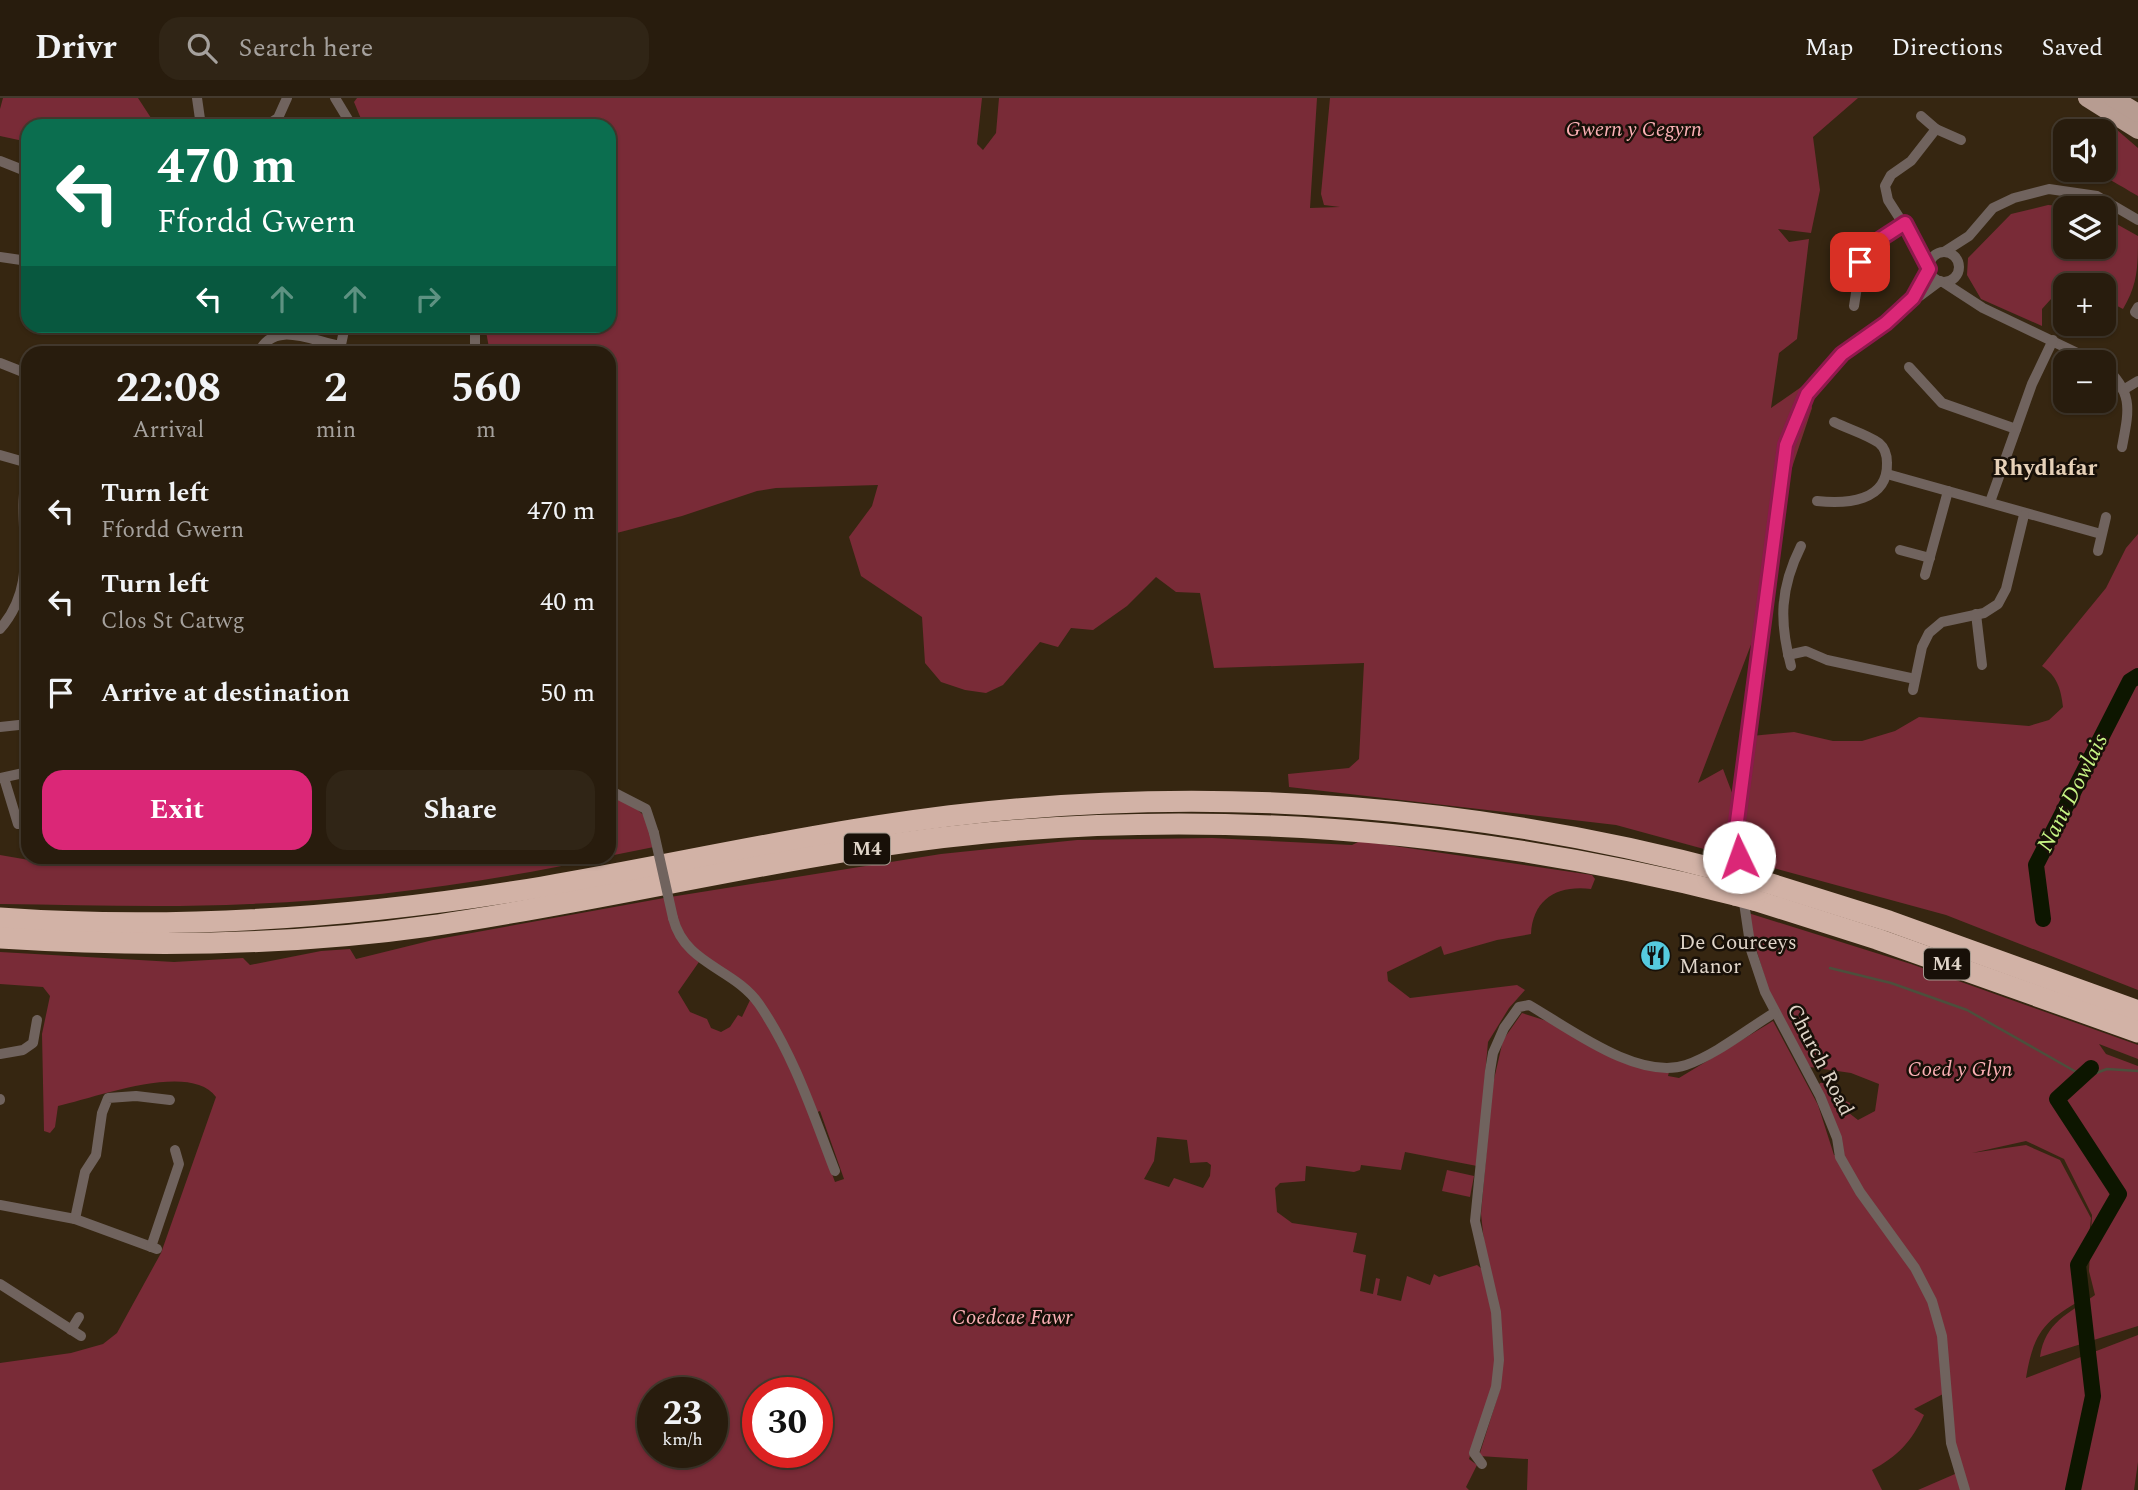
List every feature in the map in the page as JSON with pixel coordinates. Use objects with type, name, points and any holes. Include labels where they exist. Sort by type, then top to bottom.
[{"type":"highway","name":"M4","points":[[0,918],[189,922],[360,912],[542,887],[791,840],[961,815],[1044,806],[1178,801],[1342,806],[1445,816],[1602,842],[1731,873],[1748,891],[2138,1032]]},
{"type":"highway","name":"M4","points":[[0,938],[186,942],[354,934],[539,908],[919,841],[1069,825],[1189,822],[1346,829],[1470,841],[1748,891],[1888,921],[2138,1011]]},
{"type":"main road","points":[[2087,98],[2138,130]]},
{"type":"main road","points":[[2113,98],[2138,113]]},
{"type":"street","points":[[197,98],[200,119]]},
{"type":"street","points":[[276,119],[287,98]]},
{"type":"street","points":[[335,98],[348,119]]},
{"type":"street","points":[[1920,116],[1936,128],[1961,140]]},
{"type":"street","points":[[1936,128],[1911,161],[1891,175],[1885,186],[1888,200],[1914,237],[1934,278],[1983,308],[2073,350]]},
{"type":"street","points":[[0,161],[21,169]]},
{"type":"street","points":[[1929,267],[1941,252],[1969,236],[1993,208],[2014,198],[2049,189],[2097,196],[2138,220]]},
{"type":"street","points":[[1854,306],[1862,255],[1905,223]]},
{"type":"street","points":[[1942,281],[1953,279],[1969,236]]},
{"type":"street","points":[[1914,237],[1954,256],[1967,296]]},
{"type":"street","points":[[0,257],[21,260]]},
{"type":"street","name":"Church Road","points":[[1913,298],[1929,267]]},
{"type":"street","name":"Church Road","points":[[1942,281],[1913,298],[1886,323],[1842,354],[1807,394],[1786,445],[1736,829],[1747,931],[1774,1013],[1820,1096],[1850,1176],[1899,1243],[1933,1301],[1942,1336],[1951,1443],[1965,1490]]},
{"type":"street","points":[[2138,307],[2135,312],[2138,314]]},
{"type":"street","points":[[263,346],[267,339],[285,333],[326,346]]},
{"type":"street","points":[[1990,502],[2032,384],[2053,340]]},
{"type":"street","points":[[0,363],[21,371]]},
{"type":"street","points":[[1909,368],[1942,403],[2016,429]]},
{"type":"street","points":[[1922,381],[1931,372]]},
{"type":"street","points":[[2116,378],[2129,410],[2122,447]]},
{"type":"street","points":[[2123,390],[2138,381]]},
{"type":"street","points":[[1817,501],[1841,504],[1862,500],[1873,494],[1887,474],[1886,454],[1881,444],[1834,422]]},
{"type":"street","points":[[2125,430],[2138,432]]},
{"type":"street","points":[[0,455],[21,461]]},
{"type":"street","points":[[1887,474],[2101,534]]},
{"type":"street","points":[[1925,575],[1948,491]]},
{"type":"street","points":[[1801,546],[1789,575],[1783,608],[1782,633],[1790,661],[1806,651],[1827,660],[1914,684],[1922,647],[1929,633],[1942,622],[1976,614],[1998,604],[2006,589],[2024,514]]},
{"type":"street","points":[[2098,551],[2106,517]]},
{"type":"street","points":[[1900,550],[1930,558]]},
{"type":"street","points":[[0,629],[12,613],[21,591]]},
{"type":"street","points":[[1976,614],[1982,665]]},
{"type":"street","points":[[0,727],[21,725]]},
{"type":"street","points":[[18,824],[8,815],[2,778],[21,774]]},
{"type":"street","points":[[616,794],[646,809],[677,933],[688,948],[743,988],[758,1003],[783,1045],[814,1113],[835,1171]]},
{"type":"street","points":[[1482,1464],[1474,1452],[1496,1387],[1499,1347],[1496,1312],[1477,1235],[1476,1205],[1493,1053],[1504,1028],[1519,1007],[1529,1005],[1623,1057],[1644,1065],[1670,1068],[1699,1059],[1774,1013]]},
{"type":"street","points":[[0,1055],[23,1050],[33,1043],[37,1020]]},
{"type":"street","points":[[75,1219],[85,1172],[96,1155],[96,1135],[108,1098],[136,1096],[170,1100]]},
{"type":"street","points":[[0,1205],[75,1219],[154,1248],[179,1164],[175,1150]]},
{"type":"street","points":[[0,1284],[81,1336]]},
{"type":"street","points":[[71,1330],[79,1317]]},
{"type":"green space","points":[[3,98],[138,98],[152,119],[21,119],[21,140],[0,136],[0,109]]},
{"type":"green space","name":"Gwern y Cegyrn","points":[[357,98],[982,98],[977,144],[983,150],[996,133],[999,98],[1317,98],[1310,208],[1340,207],[1324,205],[1321,194],[1330,98],[1858,98],[1813,137],[1820,190],[1811,233],[1778,229],[1789,242],[1809,239],[1797,339],[1779,353],[1771,408],[1807,383],[1812,408],[1772,527],[1752,642],[1698,783],[1723,769],[1734,798],[1744,793],[1751,736],[1794,732],[1833,741],[1862,741],[1895,731],[1919,717],[2029,726],[2049,720],[2063,707],[2057,684],[2042,666],[2106,588],[2126,548],[2138,534],[2138,990],[1946,915],[1616,825],[1289,787],[1288,774],[1349,768],[1359,759],[1364,663],[1214,668],[1200,593],[1176,592],[1156,577],[1127,606],[1093,630],[1071,628],[1058,647],[1040,642],[1003,685],[986,693],[941,682],[925,663],[922,617],[861,576],[849,537],[872,506],[878,485],[757,491],[682,516],[616,533],[616,346],[489,346],[486,333],[616,333],[616,119],[361,119],[354,102]]},
{"type":"green space","points":[[2116,129],[2138,148],[2138,196],[2114,182]]},
{"type":"green space","points":[[2053,205],[2053,259],[2116,259],[2116,224],[2138,236],[2136,274],[2132,291],[2123,309],[2116,305],[2116,273],[2053,273],[2053,299],[2042,309],[2042,326],[1981,299],[1967,275],[1968,258],[2011,214]]},
{"type":"green space","points":[[616,790],[651,822],[654,847],[616,855]]},
{"type":"green space","name":"Coedcae Fawr","points":[[1212,838],[1352,845],[1360,841],[1592,875],[1595,879],[1591,889],[1568,889],[1542,903],[1536,912],[1531,934],[1497,940],[1444,955],[1441,946],[1387,972],[1388,981],[1410,998],[1517,985],[1525,990],[1509,1008],[1488,1042],[1477,1166],[1405,1152],[1401,1170],[1361,1165],[1360,1170],[1354,1172],[1306,1166],[1305,1181],[1280,1183],[1275,1188],[1277,1212],[1292,1223],[1357,1233],[1353,1252],[1366,1255],[1360,1291],[1373,1294],[1376,1278],[1380,1279],[1377,1295],[1401,1301],[1407,1276],[1430,1285],[1434,1274],[1439,1277],[1477,1265],[1482,1269],[1494,1324],[1494,1381],[1469,1459],[1477,1465],[1466,1487],[1469,1490],[0,1490],[0,1363],[71,1353],[103,1344],[117,1333],[161,1253],[216,1097],[203,1087],[186,1082],[141,1085],[58,1106],[55,1127],[50,1133],[44,1131],[42,1034],[50,996],[43,987],[0,984],[0,952],[174,962],[243,958],[250,965],[321,951],[350,949],[356,959],[433,940],[664,898],[941,854],[1077,840]],"holes":[[[701,959],[752,996],[742,1017],[738,1015],[730,1027],[721,1032],[711,1028],[707,1019],[690,1012],[678,992]],[[820,1111],[844,1179],[835,1182],[810,1115]],[[1157,1137],[1187,1140],[1190,1163],[1207,1162],[1211,1165],[1210,1176],[1203,1188],[1174,1178],[1169,1187],[1144,1179],[1154,1161]]]},
{"type":"green space","points":[[0,855],[21,859],[21,864],[571,864],[471,882],[295,902],[125,906],[0,904]]},
{"type":"green space","name":"Coed y Glyn","points":[[1745,912],[1911,964],[2138,1045],[2138,1059],[2099,1044],[2106,1054],[2138,1066],[2138,1326],[2040,1357],[2052,1327],[2095,1295],[2089,1271],[2092,1215],[2064,1159],[2026,1141],[1972,1153],[2026,1145],[2060,1160],[2091,1218],[2085,1272],[2088,1296],[2062,1312],[2044,1328],[2033,1348],[2026,1378],[2138,1335],[2138,1462],[2134,1490],[1918,1490],[1955,1474],[1945,1393],[1914,1409],[1924,1415],[1914,1433],[1896,1454],[1872,1470],[1882,1490],[1527,1490],[1528,1459],[1479,1456],[1500,1389],[1481,1214],[1492,1088],[1503,1040],[1522,1013],[1553,1023],[1623,1057],[1670,1068],[1668,1076],[1679,1078],[1773,1021],[1818,1105],[1834,1155],[1840,1156],[1816,1089],[1820,1083],[1828,1082],[1827,1092],[1850,1103],[1849,1113],[1858,1120],[1875,1111],[1879,1084],[1851,1073],[1810,1067],[1777,1018]]},
{"type":"green space","points":[[1447,1170],[1474,1176],[1470,1197],[1442,1191]]},
{"type":"waterway","name":"Nant Dowlais","points":[[2043,919],[2036,865],[2130,681],[2138,676]]},
{"type":"waterway","points":[[1830,968],[1891,983],[1967,1010],[2085,1077],[2107,1069],[2138,1071]]},
{"type":"waterway","points":[[2073,1490],[2093,1396],[2078,1265],[2119,1194],[2057,1099],[2091,1068]]},
{"type":"place","name":"De Courceys Manor","points":[[1656,955]]},
{"type":"district","name":"Rhydlafar","points":[[2045,468]]},
{"type":"route","points":[[1739,857],[1736,829],[1786,445],[1807,394],[1842,354],[1886,323],[1913,298],[1929,269],[1929,264],[1905,223],[1865,249],[1860,262]]}]
